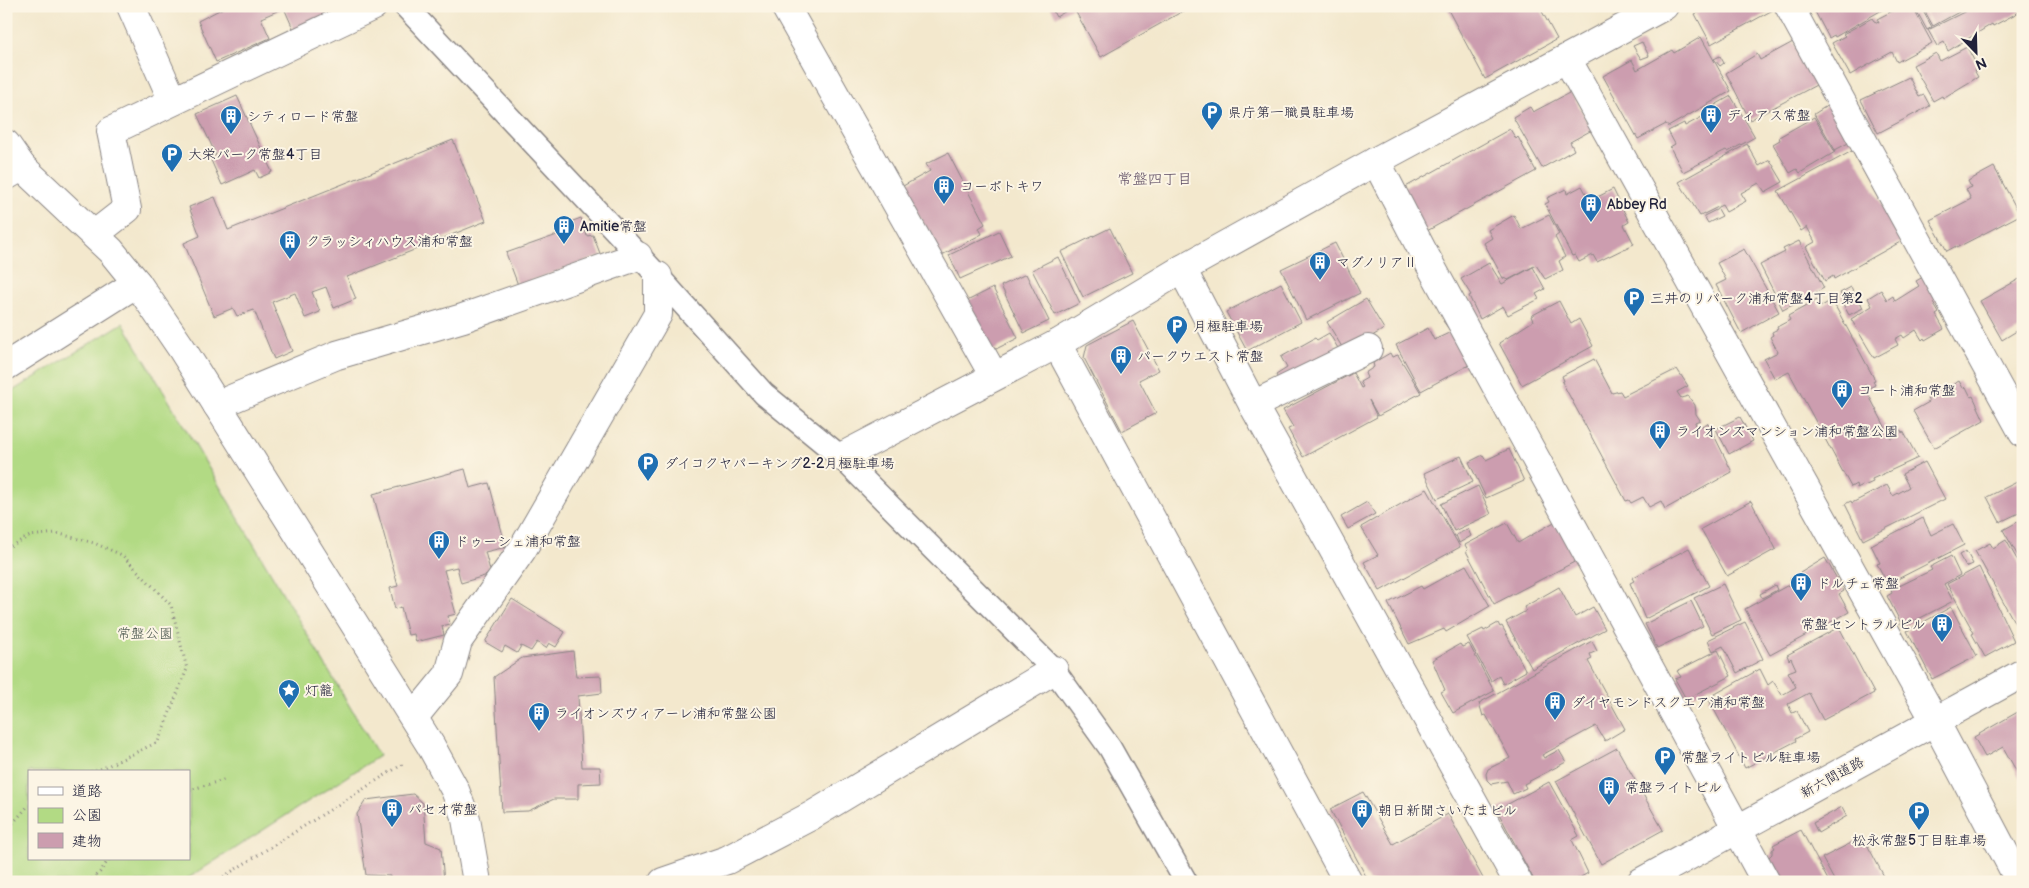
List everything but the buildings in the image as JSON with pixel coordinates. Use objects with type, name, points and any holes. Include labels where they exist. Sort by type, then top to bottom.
[{"type":"street","points":[[131,6],[173,101]]},
{"type":"street","points":[[95,234],[127,209],[111,131],[373,6]]},
{"type":"street","points":[[785,6],[994,376]]},
{"type":"street","points":[[841,457],[1057,344],[1182,269],[1376,160],[1664,6]]},
{"type":"street","points":[[1789,6],[2023,434]]},
{"type":"street","points":[[1567,59],[1935,721],[2020,882]]},
{"type":"street","points":[[6,144],[14,171],[95,234],[137,283],[217,405],[414,717],[455,790],[466,819],[477,882]]},
{"type":"street","points":[[1376,160],[1766,882]]},
{"type":"street","points":[[217,405],[337,355],[463,318],[638,256]]},
{"type":"street","points":[[1182,269],[1253,405],[1518,882]]},
{"type":"street","points":[[414,717],[449,674],[458,641],[522,550],[658,314],[658,276]]},
{"type":"street","points":[[6,366],[137,283]]},
{"type":"street","points":[[1057,344],[1348,882]]},
{"type":"street","points":[[1253,405],[1368,349]]},
{"type":"street","points":[[663,882],[727,860],[811,816],[1054,670]]},
{"type":"street","name":"新六間道路","points":[[1641,882],[2023,673]]},
{"type":"lane","points":[[406,6],[658,276],[764,394],[841,457],[1054,670],[1110,748],[1186,882]]},
{"type":"path","points":[[6,548],[30,536],[56,533],[94,542],[122,555],[171,605],[187,669],[158,742],[97,770]]},
{"type":"path","points":[[215,882],[431,746]]},
{"type":"path","points":[[190,790],[227,779]]},
{"type":"path","points":[[6,831],[28,806]]},
{"type":"path","points":[[88,882],[100,872],[107,860]]},
{"type":"green space","name":"常盤公園","points":[[123,323],[379,756],[182,882],[6,882],[6,395]]},
{"type":"place","name":"県庁第一職員駐車場","points":[[1212,131]]},
{"type":"place","name":"ディアス常盤","points":[[1711,134]]},
{"type":"place","name":"シティロード常盤","points":[[231,135]]},
{"type":"place","name":"大栄パーク常盤4丁目","points":[[172,173]]},
{"type":"place","name":"コーポトキワ","points":[[944,205]]},
{"type":"place","name":"Abbey Rd","points":[[1591,223]]},
{"type":"place","name":"Amitie常盤","points":[[564,245]]},
{"type":"place","name":"クラッシィハウス浦和常盤","points":[[290,260]]},
{"type":"place","name":"マグノリアⅡ","points":[[1320,281]]},
{"type":"place","name":"三井のリパーク浦和常盤4丁目第2","points":[[1634,317]]},
{"type":"place","name":"月極駐車場","points":[[1177,345]]},
{"type":"place","name":"パークウエスト常盤","points":[[1121,375]]},
{"type":"place","name":"コート浦和常盤","points":[[1842,409]]},
{"type":"place","name":"ライオンズマンション浦和常盤公園","points":[[1660,450]]},
{"type":"place","name":"ダイコクヤパーキング2-2月極駐車場","points":[[648,482]]},
{"type":"place","name":"ドゥーシェ浦和常盤","points":[[439,560]]},
{"type":"place","name":"ドルチェ常盤","points":[[1801,602]]},
{"type":"place","name":"常盤セントラルビル","points":[[1942,643]]},
{"type":"place","name":"灯籠","points":[[289,709]]},
{"type":"place","name":"ダイヤモンドスクエア浦和常盤","points":[[1555,721]]},
{"type":"place","name":"ライオンズヴィアーレ浦和常盤公園","points":[[539,732]]},
{"type":"place","name":"常盤ライトビル駐車場","points":[[1665,776]]},
{"type":"place","name":"常盤ライトビル","points":[[1609,806]]},
{"type":"place","name":"パセオ常盤","points":[[392,828]]},
{"type":"place","name":"朝日新聞さいたまビル","points":[[1362,829]]},
{"type":"place","name":"松永常盤5丁目駐車場","points":[[1919,831]]},
{"type":"district","name":"常盤四丁目","points":[[1155,179]]}]
